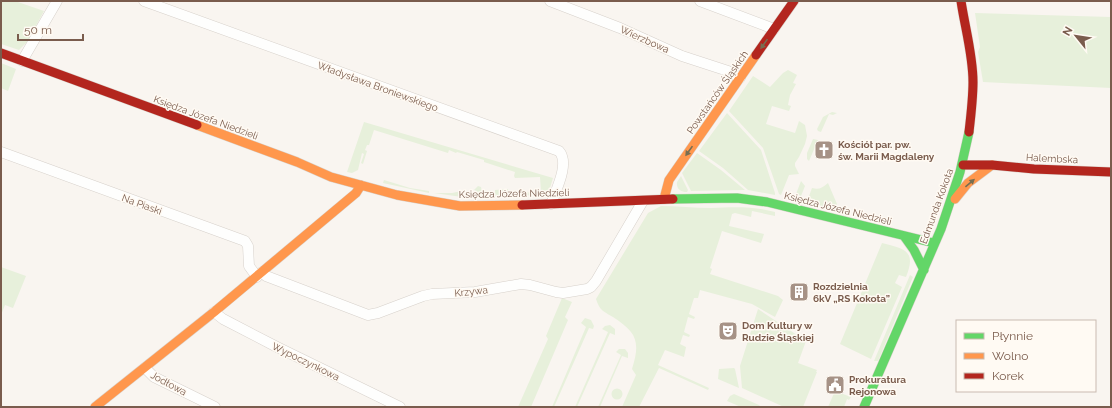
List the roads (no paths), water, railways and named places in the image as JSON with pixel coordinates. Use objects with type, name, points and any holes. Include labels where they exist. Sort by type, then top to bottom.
[{"type":"street","points":[[22,61],[57,1]]},
{"type":"street","name":"Władysława Broniewskiego","points":[[144,1],[559,151],[562,154],[564,164],[551,204]]},
{"type":"street","name":"Wierzbowa","points":[[550,1],[620,28],[682,56],[728,70],[740,78]]},
{"type":"street","points":[[700,1],[774,29]]},
{"type":"street","name":"Powstańców Śląskich","points":[[664,199],[669,180],[794,1]]},
{"type":"street","name":"Edmunda Kokota","points":[[864,407],[951,204],[963,165],[968,139],[973,82],[969,45],[960,1]]},
{"type":"street","name":"Księdza Józefa Niedzieli","points":[[1,53],[290,159],[331,177],[397,195],[460,206],[737,198],[756,200],[934,243]]},
{"type":"street","name":"Halembska","points":[[968,139],[971,149],[976,155],[992,165]]},
{"type":"street","name":"Na Piaski","points":[[1,152],[245,241],[248,246],[248,266],[259,275]]},
{"type":"street","name":"Halembska","points":[[963,165],[992,165],[1034,169],[1111,172]]},
{"type":"street","points":[[951,204],[968,183],[992,165]]},
{"type":"street","points":[[95,407],[259,275],[356,193],[361,185]]},
{"type":"street","name":"Krzywa","points":[[259,275],[266,276],[368,316],[378,314],[423,296],[432,294],[476,292],[521,284],[564,293],[582,290],[587,289],[594,284],[643,201]]},
{"type":"street","points":[[904,236],[914,250],[924,270]]},
{"type":"street","name":"Wypoczynkowa","points":[[214,312],[218,317],[400,407]]},
{"type":"street","name":"Jodłowa","points":[[145,368],[154,377],[215,407]]},
{"type":"place","name":"Kościół par. pw. św. Marii Magdaleny","points":[[824,150]]},
{"type":"place","name":"Rozdzielnia 6kV „RS Kokota”","points":[[799,292]]},
{"type":"place","name":"Dom Kultury w Rudzie Śląskiej","points":[[728,331]]},
{"type":"place","name":"Prokuratura Rejonowa","points":[[835,385]]}]
